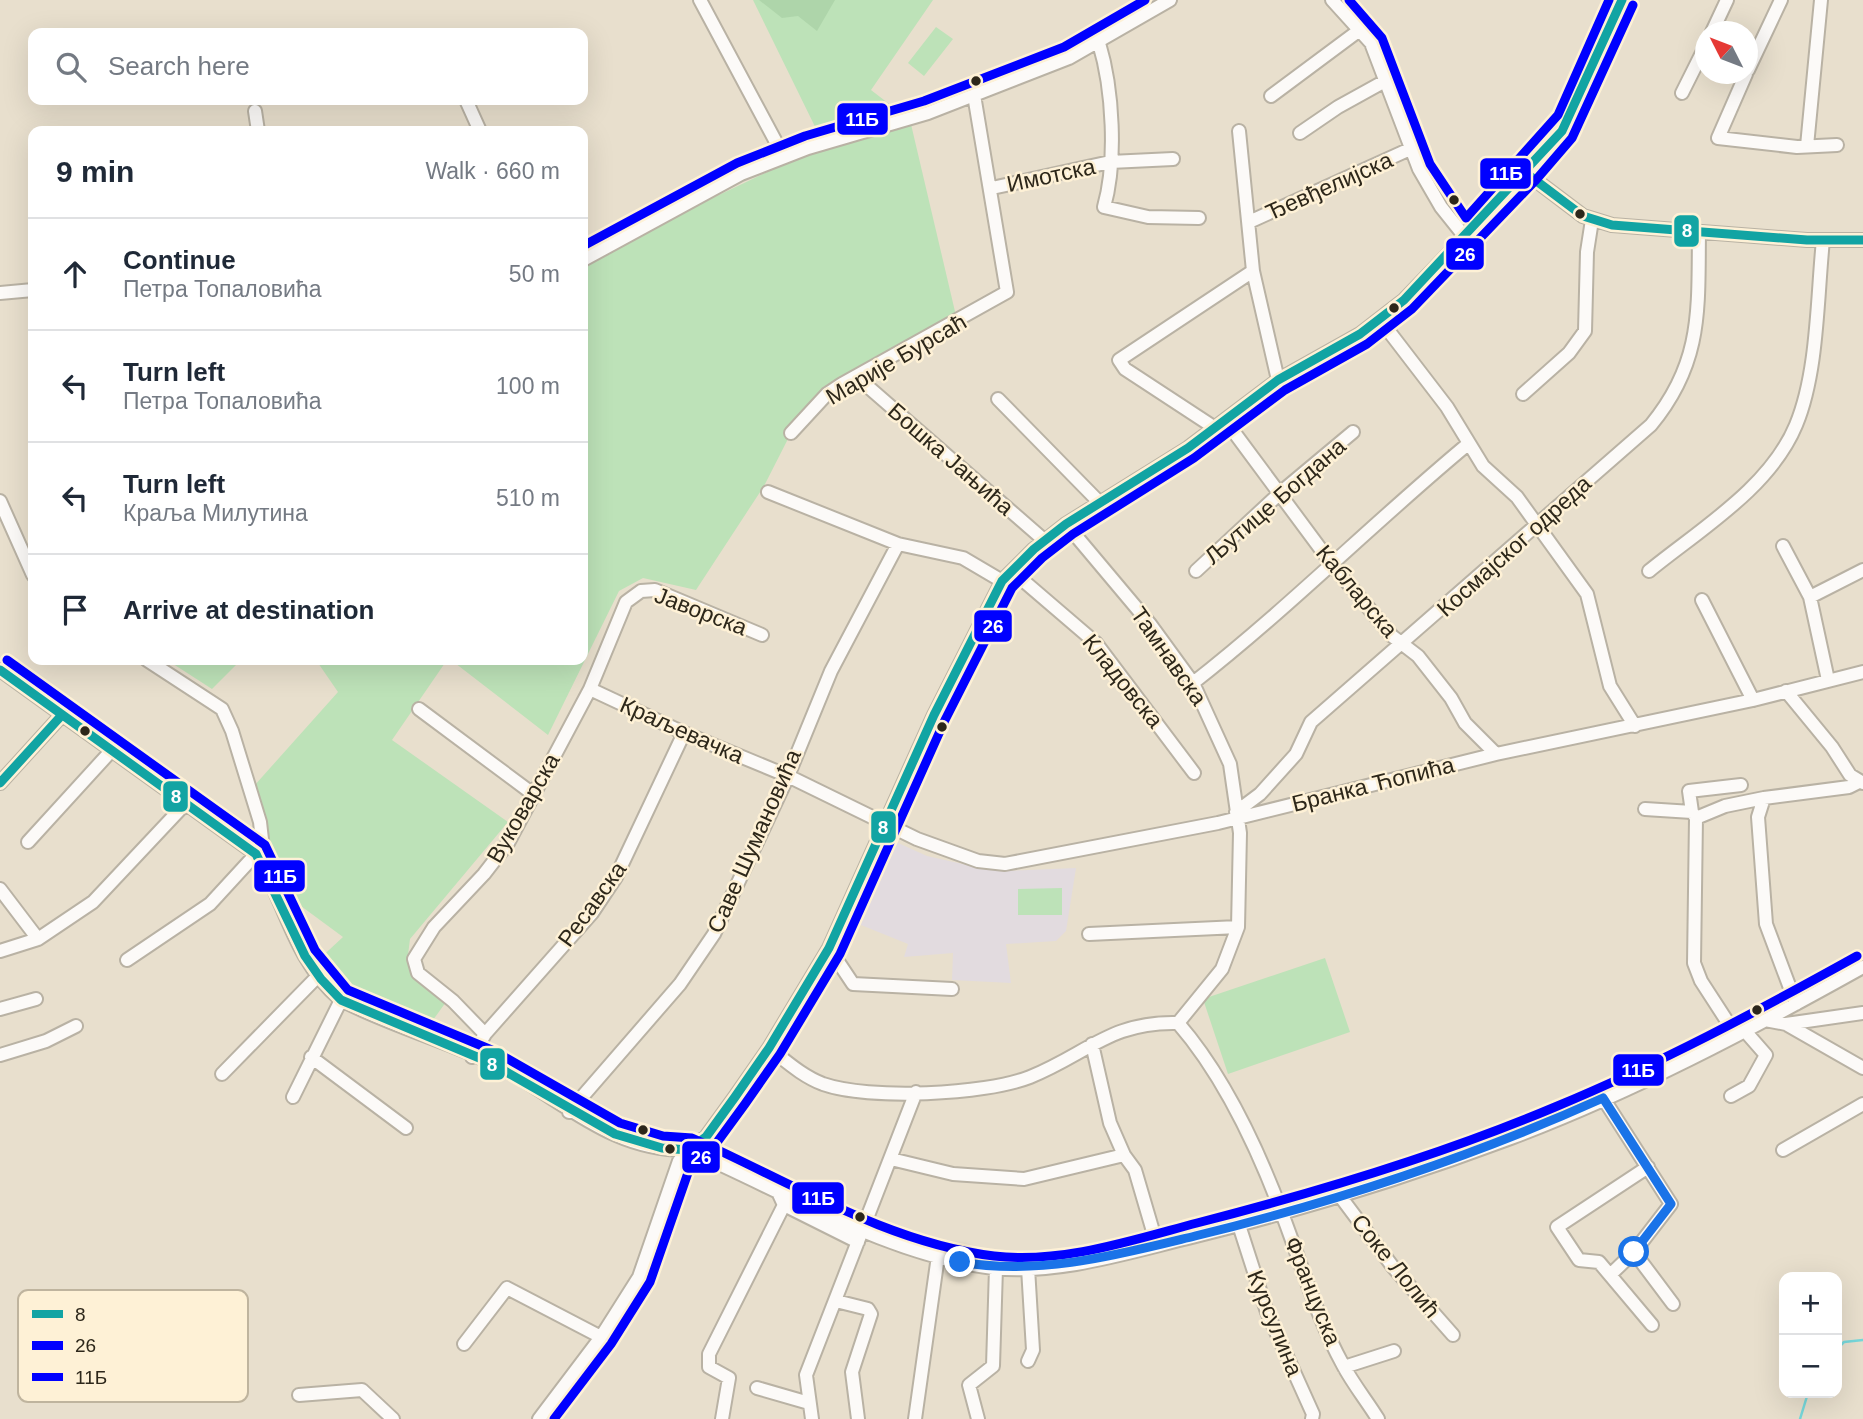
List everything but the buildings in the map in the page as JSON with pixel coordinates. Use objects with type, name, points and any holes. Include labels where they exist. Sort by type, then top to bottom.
[{"type":"street","points":[[700,0],[784,158]]},
{"type":"street","points":[[588,257],[741,174],[784,158],[910,120],[974,95],[1099,43],[1170,0]]},
{"type":"street","points":[[1332,0],[1361,29],[1381,63],[1410,149],[1441,207],[1465,237]]},
{"type":"street","points":[[543,1418],[601,1337],[639,1277],[675,1170],[688,1150],[706,1138],[769,1048],[830,948],[934,715],[1007,576],[1044,540],[1066,524],[1188,448],[1278,380],[1381,321],[1527,173],[1569,121],[1622,0]]},
{"type":"street","points":[[1717,21],[1727,0]]},
{"type":"street","points":[[1758,49],[1781,0]]},
{"type":"street","points":[[1807,146],[1821,0]]},
{"type":"street","points":[[1271,96],[1361,29]]},
{"type":"street","points":[[1099,43],[1109,85],[1110,162],[1104,207],[1148,217],[1199,218]]},
{"type":"street","points":[[1682,93],[1695,67]]},
{"type":"street","points":[[1300,133],[1338,107],[1385,81]]},
{"type":"street","points":[[1742,84],[1718,138],[1807,146],[1837,145]]},
{"type":"street","points":[[974,95],[992,188]]},
{"type":"street","points":[[468,105],[478,126]]},
{"type":"street","points":[[254,111],[257,126]]},
{"type":"street","points":[[1239,131],[1254,271],[1278,380]]},
{"type":"street","name":"Ђевђелијска","points":[[1249,222],[1410,149]]},
{"type":"street","points":[[1110,162],[1173,159]]},
{"type":"street","name":"Имотска","points":[[992,188],[1110,162]]},
{"type":"street","points":[[1527,173],[1564,204],[1592,220],[1699,232],[1863,240]]},
{"type":"street","name":"Марије Бурсаћ","points":[[791,433],[827,394],[1007,292],[992,188]]},
{"type":"street","points":[[1523,394],[1569,353],[1585,331],[1587,252],[1592,220]]},
{"type":"street","name":"Космајског одреда","points":[[1238,815],[1296,754],[1311,722],[1446,607],[1651,425],[1677,391],[1691,356],[1695,335],[1699,232]]},
{"type":"street","points":[[1649,571],[1743,495],[1771,465],[1791,435],[1808,386],[1822,240]]},
{"type":"street","name":"Кабларска","points":[[1254,271],[1119,360],[1125,369],[1220,424],[1280,493],[1331,563],[1401,643],[1418,656],[1451,698],[1465,723],[1496,754]]},
{"type":"street","points":[[0,293],[28,290]]},
{"type":"street","points":[[1381,321],[1447,407],[1468,444],[1492,476],[1517,497],[1587,594],[1609,686],[1635,726]]},
{"type":"street","name":"Бошка Јањића","points":[[858,378],[1044,540]]},
{"type":"street","points":[[998,398],[1099,502]]},
{"type":"street","name":"Љутице Богдана","points":[[1196,571],[1280,493],[1353,432]]},
{"type":"street","points":[[1193,683],[1261,630],[1331,563],[1468,444]]},
{"type":"street","name":"Кладовска","points":[[768,492],[898,544],[963,558],[1007,576],[1096,643],[1194,774]]},
{"type":"street","points":[[0,501],[4,525],[28,566]]},
{"type":"street","name":"Тамнавска","points":[[1066,524],[1150,624],[1193,683],[1230,764],[1238,815],[1238,927],[1222,969],[1178,1023]]},
{"type":"street","name":"Саве Шумановића","points":[[569,1112],[680,984],[714,934],[788,775],[831,671],[898,544]]},
{"type":"street","points":[[1783,546],[1810,597],[1828,680]]},
{"type":"street","points":[[1810,597],[1863,569]]},
{"type":"street","name":"Јаворска","points":[[641,591],[655,590],[762,635]]},
{"type":"street","name":"Вуковарска","points":[[485,1034],[453,1001],[418,973],[414,959],[434,927],[484,874],[508,843],[590,689],[622,609],[630,596],[641,591]]},
{"type":"street","points":[[1702,600],[1753,700]]},
{"type":"street","points":[[155,665],[222,709],[232,731],[260,822],[265,866]]},
{"type":"street","points":[[0,670],[256,854],[265,866],[300,950],[317,978],[341,1000],[509,1073],[569,1112],[641,1145],[663,1150],[688,1150],[863,1229],[938,1256],[996,1268],[1028,1268],[1079,1262],[1239,1225],[1339,1196],[1514,1137],[1741,1033],[1863,967]]},
{"type":"street","name":"Бранка Ћопића","points":[[887,824],[957,854],[1005,864],[1238,815],[1496,754],[1753,700],[1863,672]]},
{"type":"street","name":"Краљевачка","points":[[590,689],[684,733],[788,775],[887,824]]},
{"type":"street","points":[[1786,691],[1832,747],[1850,775],[1861,783]]},
{"type":"street","points":[[419,709],[533,794]]},
{"type":"street","points":[[0,783],[61,716]]},
{"type":"street","name":"Ресавска","points":[[472,1057],[485,1034],[571,938],[616,877],[684,733]]},
{"type":"street","points":[[27,842],[112,750]]},
{"type":"street","points":[[1645,809],[1694,815],[1764,797],[1849,787],[1861,783]]},
{"type":"street","points":[[1731,1096],[1749,1086],[1766,1055],[1741,1033],[1701,981],[1694,963],[1694,815],[1689,792],[1741,785]]},
{"type":"street","points":[[1764,797],[1758,817],[1764,878],[1764,913],[1770,937],[1796,1004]]},
{"type":"street","points":[[0,951],[38,939],[93,902],[187,802]]},
{"type":"street","points":[[127,960],[210,904],[256,854]]},
{"type":"street","points":[[0,890],[38,939]]},
{"type":"street","points":[[1089,934],[1238,927]]},
{"type":"street","points":[[830,948],[852,984],[952,989]]},
{"type":"street","points":[[222,1074],[317,978]]},
{"type":"street","points":[[0,1009],[36,999]]},
{"type":"street","points":[[293,1097],[341,1000]]},
{"type":"street","points":[[1765,1020],[1786,1024],[1863,1013]]},
{"type":"street","points":[[769,1048],[800,1072],[838,1088],[916,1092],[1009,1085],[1032,1076],[1092,1044],[1138,1025],[1178,1023]]},
{"type":"street","name":"Француска","points":[[1178,1023],[1200,1048],[1225,1091],[1283,1213],[1312,1296],[1344,1367],[1378,1419]]},
{"type":"street","points":[[1786,1024],[1863,1068]]},
{"type":"street","points":[[0,1055],[46,1041],[76,1026]]},
{"type":"street","points":[[1092,1044],[1107,1111],[1124,1155],[1135,1170],[1157,1245]]},
{"type":"street","points":[[312,1058],[406,1128]]},
{"type":"street","points":[[812,1419],[806,1375],[916,1092]]},
{"type":"street","points":[[1603,1098],[1671,1204],[1634,1252],[1611,1274]]},
{"type":"street","points":[[1783,1150],[1863,1104]]},
{"type":"street","points":[[891,1159],[953,1174],[1024,1180],[1124,1155]]},
{"type":"street","points":[[1648,1167],[1557,1227],[1579,1260],[1599,1262],[1652,1325]]},
{"type":"street","points":[[778,1192],[784,1205],[858,1242]]},
{"type":"street","name":"Соке Лолић","points":[[1339,1196],[1393,1267],[1453,1335]]},
{"type":"street","points":[[722,1419],[729,1381],[727,1377],[711,1369],[708,1364],[709,1354],[784,1205]]},
{"type":"street","name":"Курсулина","points":[[1239,1225],[1267,1312],[1313,1414],[1312,1419]]},
{"type":"street","points":[[1634,1252],[1673,1304]]},
{"type":"street","points":[[915,1419],[938,1256]]},
{"type":"street","points":[[978,1419],[969,1385],[993,1366],[996,1268]]},
{"type":"street","points":[[1028,1268],[1033,1350],[1028,1361]]},
{"type":"street","points":[[464,1344],[507,1288],[601,1337]]},
{"type":"street","points":[[836,1301],[868,1309],[871,1314],[852,1372],[858,1419]]},
{"type":"street","name":"Француска","points":[[1344,1367],[1394,1351]]},
{"type":"street","points":[[757,1388],[810,1403]]},
{"type":"street","points":[[299,1395],[362,1390],[393,1419]]},
{"type":"shaded area","points":[[896,842],[927,856],[976,867],[1006,871],[1076,868],[1066,931],[1056,941],[1006,944],[1011,983],[952,980],[953,953],[904,957],[908,944],[856,923],[887,847]]},
{"type":"green space","points":[[753,0],[933,0],[871,90],[910,120],[957,320],[842,384],[791,433],[764,486],[696,590],[643,578],[619,591],[588,654],[588,253],[635,235],[824,145]]},
{"type":"green space","points":[[759,0],[835,0],[817,31],[798,16],[782,18]]},
{"type":"green space","points":[[936,27],[953,39],[924,76],[908,63]]},
{"type":"green space","points":[[175,665],[236,665],[212,689]]},
{"type":"green space","points":[[319,665],[444,665],[392,740],[508,822],[410,939],[407,963],[421,983],[446,1002],[428,1027],[368,1002],[328,975],[316,962],[343,937],[286,895],[275,879],[254,786],[338,692]]},
{"type":"green space","points":[[457,665],[583,665],[548,735]]},
{"type":"green space","points":[[1062,888],[1062,915],[1018,915],[1018,889]]},
{"type":"green space","points":[[1325,958],[1350,1032],[1228,1074],[1203,999]]},
{"type":"waterway","points":[[1842,1344],[1863,1340]]},
{"type":"waterway","points":[[1800,1419],[1806,1398]]},
{"type":"transit line","name":"11Б","points":[[588,243],[737,163],[805,136],[924,101],[1064,47],[1145,0]]},
{"type":"transit line","name":"11Б","points":[[1349,0],[1382,38],[1430,164],[1466,218],[1558,115],[1609,0]]},
{"type":"transit line","name":"8","points":[[688,1150],[706,1137],[735,1097],[769,1048],[829,948],[934,715],[1002,581],[1034,549],[1066,524],[1188,448],[1278,380],[1360,334],[1404,300],[1562,131],[1622,0]]},
{"type":"transit line","name":"26","points":[[554,1419],[611,1344],[650,1282],[690,1167],[715,1145],[745,1104],[780,1054],[840,954],[945,720],[1012,588],[1042,558],[1073,534],[1194,458],[1285,390],[1367,344],[1412,309],[1535,181],[1572,138],[1633,5]]},
{"type":"transit line","name":"8","points":[[1526,173],[1583,216],[1612,225],[1807,240],[1863,240]]},
{"type":"transit line","name":"11Б","points":[[7,660],[265,845],[315,950],[348,990],[494,1051],[620,1123],[663,1136],[692,1138],[877,1224],[954,1249],[994,1256],[1045,1257],[1097,1249],[1288,1199],[1423,1157],[1511,1125],[1632,1073],[1745,1017],[1857,956]]},
{"type":"transit line","name":"8","points":[[0,670],[256,854],[305,956],[321,979],[341,1000],[489,1062],[615,1134],[662,1148],[688,1150]]},
{"type":"transit line","name":"8","points":[[0,783],[61,716]]},
{"type":"route","points":[[960,1262],[996,1268],[1071,1264],[1239,1225],[1455,1158],[1514,1137],[1603,1098],[1670,1199],[1670,1208],[1634,1252]]}]
